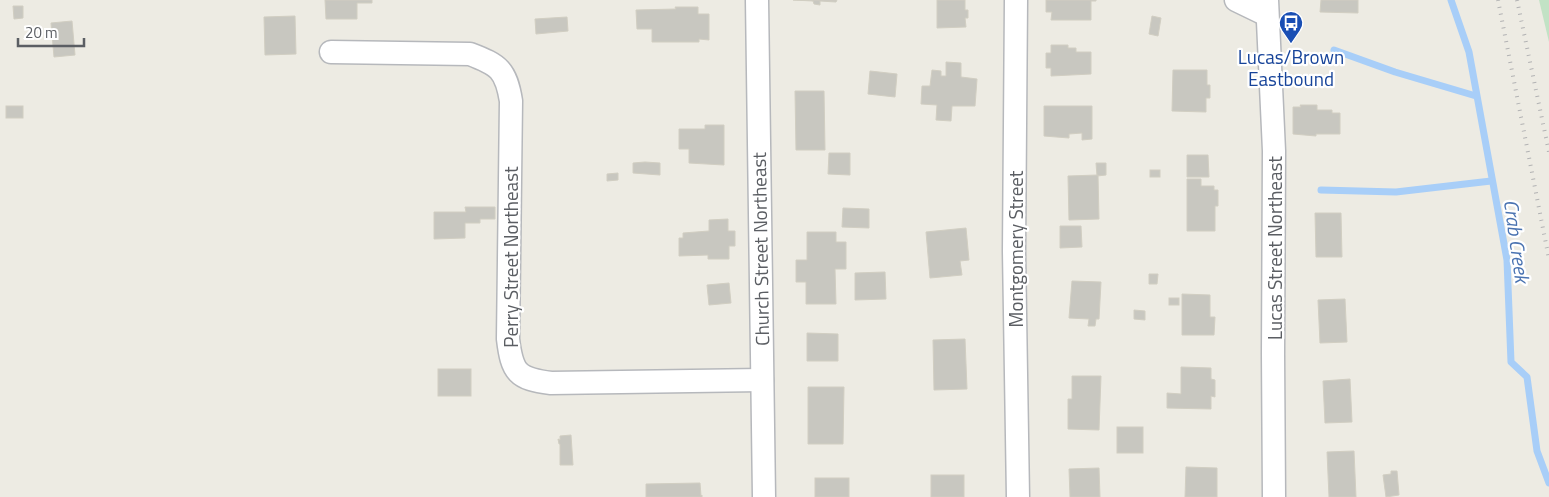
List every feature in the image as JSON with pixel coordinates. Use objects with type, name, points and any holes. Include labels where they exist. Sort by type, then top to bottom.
[{"type":"street","name":"Church Street Northeast","points":[[756,0],[764,497]]},
{"type":"street","name":"Montgomery Street","points":[[1016,0],[1014,251],[1018,497]]},
{"type":"street","points":[[1236,0],[1267,8]]},
{"type":"street","name":"Lucas Street Northeast","points":[[1267,8],[1274,151],[1274,497]]},
{"type":"street","name":"Perry Street Northeast","points":[[331,52],[470,54],[488,60],[500,70],[508,83],[512,101],[508,339],[510,358],[517,372],[531,381],[551,384],[762,380]]},
{"type":"green space","points":[[1539,0],[1549,0],[1549,42]]},
{"type":"building","points":[[325,0],[372,0],[372,3],[357,3],[357,19],[326,19]]},
{"type":"building","points":[[793,0],[837,0],[836,2],[820,1],[820,5],[814,4],[813,1]]},
{"type":"building","points":[[937,0],[965,0],[965,10],[968,10],[968,18],[965,18],[966,27],[937,28]]},
{"type":"building","points":[[1046,0],[1096,1],[1091,1],[1091,20],[1051,20],[1052,12],[1046,12]]},
{"type":"building","points":[[1321,0],[1358,0],[1358,13],[1320,12]]},
{"type":"building","points":[[13,6],[23,6],[23,18],[14,19]]},
{"type":"building","points":[[675,7],[698,7],[698,14],[709,14],[709,40],[699,39],[699,42],[652,42],[652,29],[637,29],[636,10],[676,9]]},
{"type":"building","points":[[295,16],[296,54],[265,55],[264,17]]},
{"type":"building","points":[[1152,16],[1161,18],[1158,36],[1149,34]]},
{"type":"building","points":[[567,17],[568,31],[536,34],[535,19]]},
{"type":"building","points":[[72,21],[75,55],[54,57],[51,23]]},
{"type":"building","points":[[1051,45],[1068,45],[1068,48],[1076,48],[1076,52],[1091,52],[1091,74],[1051,76],[1051,68],[1046,68],[1046,53],[1051,53]]},
{"type":"building","points":[[946,62],[961,63],[961,77],[977,79],[975,106],[952,106],[951,121],[936,120],[937,105],[921,104],[922,86],[930,86],[932,70],[941,71],[941,76],[946,76]]},
{"type":"building","points":[[1173,70],[1207,70],[1207,85],[1210,85],[1210,98],[1206,98],[1206,112],[1172,111]]},
{"type":"building","points":[[870,71],[897,74],[895,97],[868,94]]},
{"type":"building","points":[[795,91],[824,91],[825,150],[796,150]]},
{"type":"building","points":[[1300,105],[1317,105],[1317,110],[1332,110],[1332,113],[1340,113],[1340,134],[1316,134],[1316,136],[1293,134],[1293,107],[1301,107]]},
{"type":"building","points":[[6,106],[23,106],[23,118],[6,118]]},
{"type":"building","points":[[1044,106],[1092,106],[1092,139],[1082,140],[1082,133],[1069,134],[1069,138],[1044,136]]},
{"type":"building","points":[[705,125],[724,125],[724,165],[689,163],[689,149],[679,149],[679,129],[705,129]]},
{"type":"building","points":[[829,153],[850,153],[850,175],[828,174]]},
{"type":"building","points":[[1187,155],[1208,155],[1209,177],[1187,177]]},
{"type":"building","points":[[633,163],[660,163],[660,175],[633,173]]},
{"type":"building","points":[[1096,163],[1106,163],[1106,175],[1097,176]]},
{"type":"building","points":[[1150,170],[1160,170],[1160,177],[1150,177]]},
{"type":"building","points":[[618,173],[618,180],[607,181],[607,174]]},
{"type":"building","points":[[1098,175],[1099,219],[1069,220],[1068,176]]},
{"type":"building","points":[[1187,179],[1201,179],[1201,186],[1214,186],[1214,190],[1218,190],[1218,206],[1215,206],[1215,231],[1187,231]]},
{"type":"building","points":[[465,207],[495,207],[495,219],[480,219],[480,223],[465,223],[465,238],[434,239],[434,212],[466,212]]},
{"type":"building","points":[[843,208],[869,209],[869,228],[842,227]]},
{"type":"building","points":[[1315,213],[1341,213],[1342,257],[1316,257]]},
{"type":"building","points":[[728,219],[728,231],[735,231],[735,246],[729,246],[729,259],[708,259],[708,255],[679,256],[679,238],[683,238],[683,233],[709,231],[709,220]]},
{"type":"building","points":[[1060,226],[1081,226],[1082,247],[1060,248]]},
{"type":"building","points":[[966,228],[969,260],[960,261],[962,275],[930,278],[926,232]]},
{"type":"building","points":[[807,232],[836,232],[836,242],[846,242],[846,269],[835,269],[836,304],[806,304],[806,282],[796,282],[796,260],[807,260]]},
{"type":"building","points":[[885,272],[886,299],[855,300],[855,273]]},
{"type":"building","points":[[1149,274],[1158,274],[1157,284],[1149,284]]},
{"type":"building","points":[[1072,281],[1101,282],[1099,319],[1096,319],[1095,326],[1088,326],[1089,319],[1069,318]]},
{"type":"building","points":[[729,283],[731,303],[709,305],[707,285]]},
{"type":"building","points":[[1182,294],[1210,295],[1210,317],[1215,317],[1214,335],[1182,335]]},
{"type":"building","points":[[1169,298],[1179,298],[1179,305],[1169,305]]},
{"type":"building","points":[[1345,299],[1347,342],[1320,343],[1318,300]]},
{"type":"building","points":[[1134,310],[1145,311],[1145,320],[1134,319]]},
{"type":"building","points":[[807,333],[838,334],[838,361],[807,361]]},
{"type":"building","points":[[965,339],[967,389],[934,390],[933,340]]},
{"type":"building","points":[[1181,367],[1211,368],[1211,379],[1215,380],[1215,397],[1211,396],[1211,409],[1167,408],[1167,393],[1181,394]]},
{"type":"building","points":[[438,369],[471,369],[471,396],[438,396]]},
{"type":"building","points":[[1072,376],[1101,376],[1099,430],[1068,429],[1068,399],[1072,399]]},
{"type":"building","points":[[1350,379],[1352,422],[1325,423],[1323,381]]},
{"type":"building","points":[[808,387],[844,387],[843,444],[808,444]]},
{"type":"building","points":[[1117,427],[1143,427],[1143,453],[1117,453]]},
{"type":"building","points":[[571,435],[573,465],[560,465],[560,444],[558,439],[560,440],[560,436]]},
{"type":"building","points":[[1354,451],[1356,497],[1329,497],[1327,452]]},
{"type":"building","points":[[1186,467],[1217,468],[1217,497],[1185,497]]},
{"type":"building","points":[[1099,468],[1100,497],[1070,497],[1069,469]]},
{"type":"building","points":[[1391,471],[1397,471],[1399,495],[1386,497],[1383,475],[1391,474]]},
{"type":"building","points":[[931,475],[964,475],[964,497],[931,497]]},
{"type":"building","points":[[815,478],[849,478],[849,497],[815,497]]},
{"type":"building","points":[[700,483],[702,497],[646,497],[646,484]]},
{"type":"waterway","name":"Crab Creek","points":[[1451,0],[1469,52],[1507,260],[1511,362],[1527,377],[1537,451],[1549,483]]},
{"type":"waterway","points":[[1334,50],[1395,72],[1476,96]]},
{"type":"waterway","points":[[1321,190],[1396,192],[1491,181]]},
{"type":"railway","points":[[1498,0],[1549,259]]},
{"type":"railway","points":[[1517,0],[1549,152]]},
{"type":"place","name":"Lucas/Brown Eastbound","points":[[1291,44]]}]
